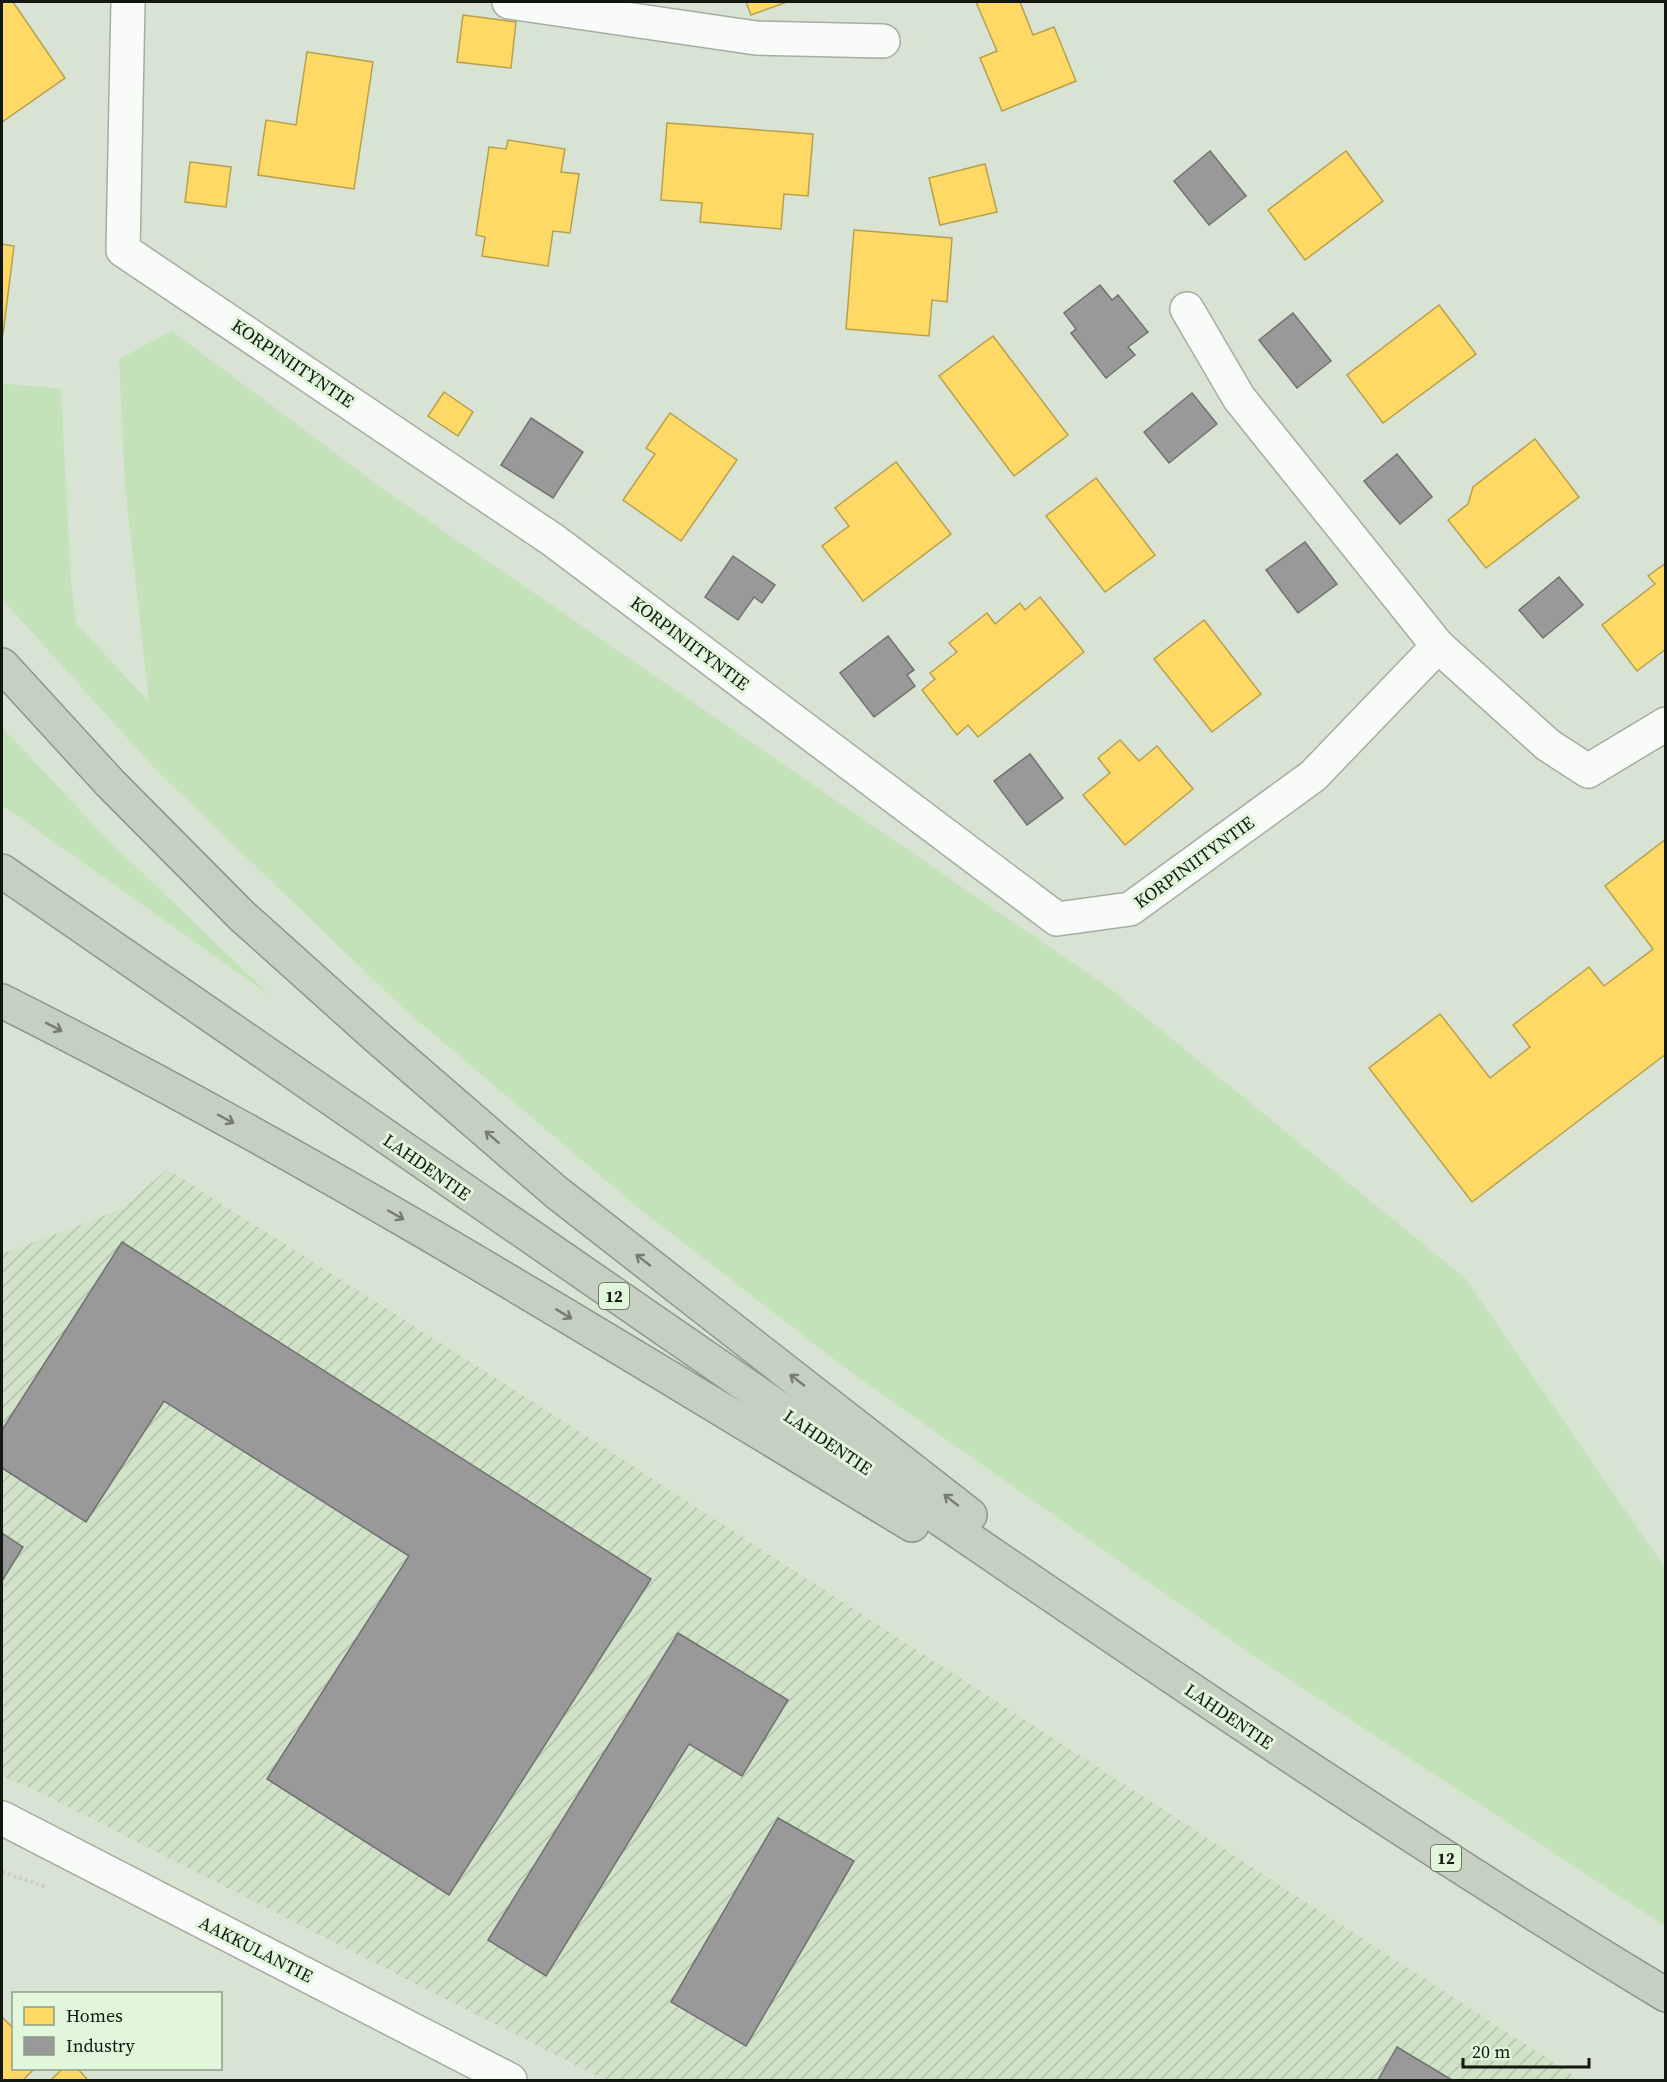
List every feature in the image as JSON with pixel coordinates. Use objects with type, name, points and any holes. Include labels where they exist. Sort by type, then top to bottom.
[{"type":"highway","points":[[2,665],[110,783],[242,916],[547,1185],[1229,1717]]},
{"type":"highway","name":"LAHDENTIE","points":[[2,871],[436,1174],[1229,1717],[1547,1923],[1665,1995]]},
{"type":"highway","points":[[2,1001],[270,1142],[509,1281],[1229,1717]]},
{"type":"street","name":"KORPINIITYNTIE","points":[[128,2],[123,250],[553,540],[1057,919],[1131,909],[1313,776],[1438,646]]},
{"type":"street","points":[[509,2],[756,38],[884,40]]},
{"type":"street","points":[[1187,309],[1239,398],[1438,646],[1548,746],[1588,771],[1665,724]]},
{"type":"street","name":"AAKKULANTIE","points":[[2,1818],[510,2080]]},
{"type":"shaded area","points":[[172,331],[390,494],[1112,990],[1465,1278],[1665,1568],[1665,1926],[1251,1654],[852,1373],[636,1206],[403,1008],[157,771],[2,599],[2,383],[61,389],[71,582],[76,623],[149,702],[125,486],[119,359]]},
{"type":"shaded area","points":[[2,727],[105,837],[272,997],[2,805]]},
{"type":"shaded area","points":[[167,1169],[574,1428],[1581,2080],[605,2080],[35,1790],[2,1776],[2,1254],[122,1209]]},
{"type":"building: Homes","points":[[2,2],[13,2],[65,78],[2,122]]},
{"type":"building: Homes","points":[[746,2],[787,2],[751,15]]},
{"type":"building: Homes","points":[[976,2],[1020,2],[1033,35],[1054,27],[1076,81],[1002,111],[980,58],[997,51]]},
{"type":"building: Homes","points":[[463,15],[516,22],[511,68],[457,62]]},
{"type":"building: Homes","points":[[307,52],[373,62],[354,189],[258,175],[266,120],[296,125]]},
{"type":"building: Homes","points":[[667,123],[813,134],[808,196],[784,194],[781,229],[700,222],[702,203],[661,200]]},
{"type":"building: Homes","points":[[508,140],[565,149],[561,172],[579,174],[570,233],[553,231],[548,266],[482,256],[485,237],[476,235],[489,147],[506,149]]},
{"type":"building: Homes","points":[[1346,151],[1383,201],[1305,260],[1268,210]]},
{"type":"building: Homes","points":[[190,162],[231,167],[226,207],[185,202]]},
{"type":"building: Homes","points":[[985,164],[997,212],[940,225],[929,178]]},
{"type":"building: Homes","points":[[854,230],[952,238],[947,302],[932,300],[929,336],[846,329]]},
{"type":"building: Homes","points":[[2,244],[14,246],[3,334],[2,334]]},
{"type":"building: Homes","points":[[1439,305],[1476,354],[1383,423],[1347,375]]},
{"type":"building: Homes","points":[[993,336],[1068,435],[1014,476],[939,376]]},
{"type":"building: Homes","points":[[444,392],[473,412],[458,436],[428,416]]},
{"type":"building: Homes","points":[[670,413],[737,460],[681,541],[623,500],[655,454],[646,448]]},
{"type":"building: Homes","points":[[1535,439],[1579,497],[1486,568],[1448,520],[1468,504],[1473,487]]},
{"type":"building: Homes","points":[[896,462],[951,534],[863,601],[822,546],[849,526],[835,508]]},
{"type":"building: Homes","points":[[1096,478],[1155,555],[1105,592],[1046,516]]},
{"type":"building: Homes","points":[[1666,563],[1666,649],[1637,671],[1602,625],[1655,584],[1648,576]]},
{"type":"building: Homes","points":[[1040,597],[1084,652],[978,737],[968,725],[957,735],[922,690],[935,679],[930,673],[957,652],[949,643],[987,613],[995,624],[1020,603],[1025,610]]},
{"type":"building: Homes","points":[[1204,620],[1261,694],[1212,732],[1154,659]]},
{"type":"building: Homes","points":[[1120,740],[1139,761],[1157,746],[1193,789],[1125,845],[1083,795],[1110,773],[1098,758]]},
{"type":"building: Homes","points":[[1666,839],[1666,1054],[1472,1202],[1369,1068],[1440,1014],[1490,1078],[1530,1047],[1513,1025],[1589,967],[1604,986],[1653,949],[1605,886]]},
{"type":"building: Homes","points":[[2,2017],[12,2027],[12,2070],[33,2070],[23,2080],[2,2080]]},
{"type":"building: Homes","points":[[61,2070],[79,2070],[88,2080],[51,2080]]},
{"type":"building: Industry","points":[[1210,151],[1246,196],[1209,225],[1174,181]]},
{"type":"building: Industry","points":[[1100,285],[1112,300],[1118,295],[1148,332],[1128,347],[1135,355],[1106,378],[1071,333],[1076,329],[1064,313]]},
{"type":"building: Industry","points":[[1293,313],[1331,361],[1297,388],[1259,340]]},
{"type":"building: Industry","points":[[1192,393],[1217,424],[1169,463],[1144,432]]},
{"type":"building: Industry","points":[[531,418],[583,452],[553,498],[501,465]]},
{"type":"building: Industry","points":[[1397,454],[1432,497],[1400,524],[1364,481]]},
{"type":"building: Industry","points":[[1305,542],[1337,584],[1298,613],[1266,570]]},
{"type":"building: Industry","points":[[733,556],[775,585],[762,603],[754,597],[738,620],[705,597]]},
{"type":"building: Industry","points":[[1559,577],[1583,605],[1543,638],[1519,610]]},
{"type":"building: Industry","points":[[888,636],[914,670],[907,675],[915,686],[874,717],[840,673]]},
{"type":"building: Industry","points":[[1030,754],[1063,798],[1027,825],[994,781]]},
{"type":"building: Industry","points":[[122,1242],[651,1579],[449,1895],[267,1779],[409,1556],[164,1401],[86,1522],[2,1468],[2,1430]]},
{"type":"building: Industry","points":[[2,1533],[23,1547],[2,1581]]},
{"type":"building: Industry","points":[[678,1633],[788,1700],[742,1776],[689,1744],[546,1976],[488,1940]]},
{"type":"building: Industry","points":[[778,1818],[854,1861],[746,2046],[671,2002]]},
{"type":"building: Industry","points":[[1397,2047],[1452,2080],[1378,2080]]}]
